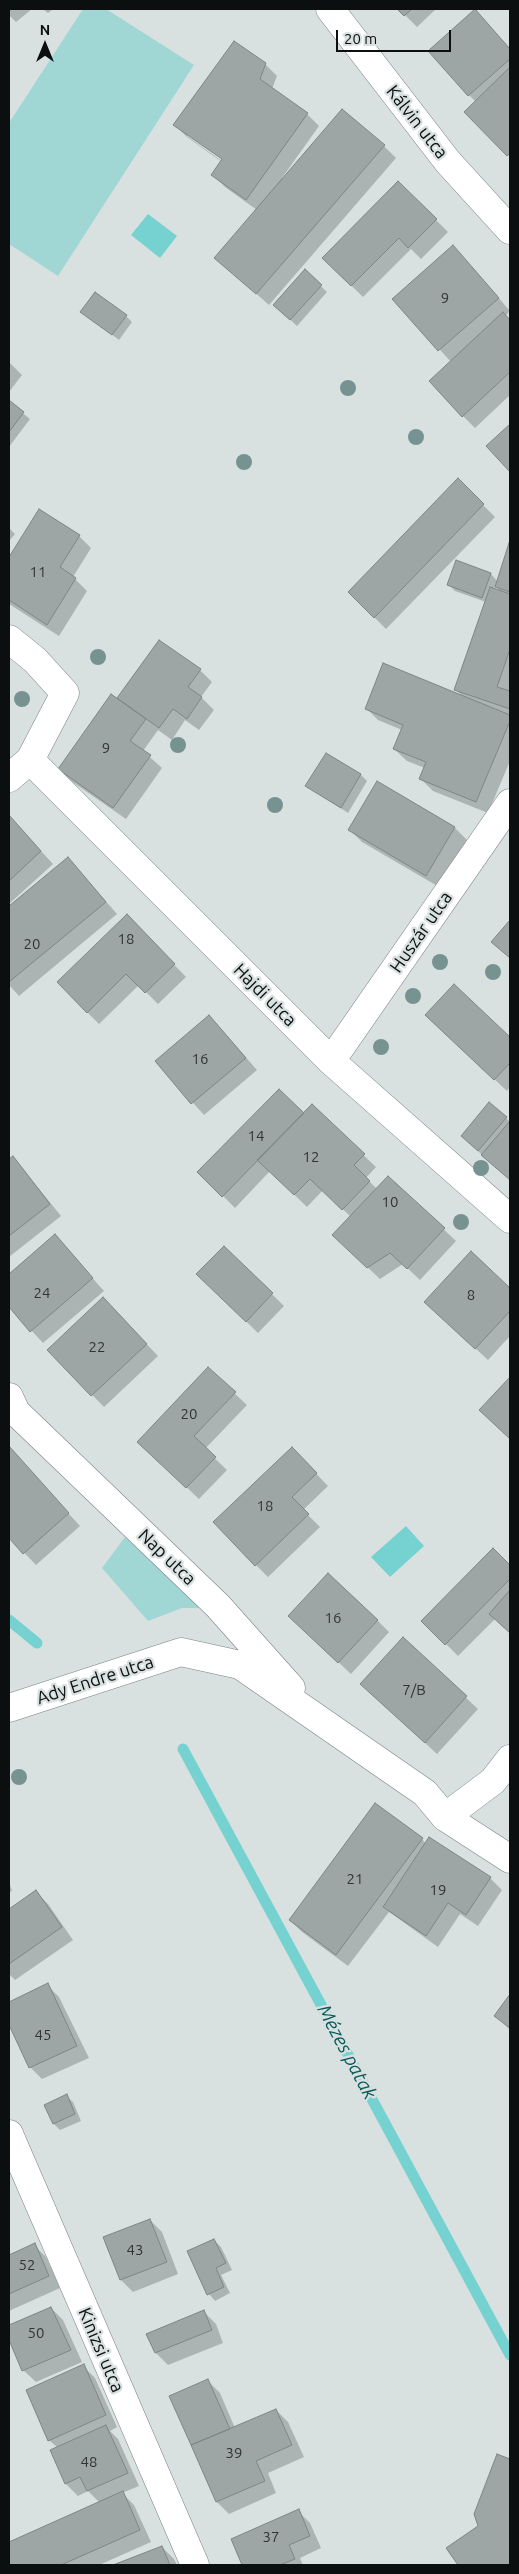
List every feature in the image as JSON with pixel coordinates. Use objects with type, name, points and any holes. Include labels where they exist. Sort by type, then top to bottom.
[{"type":"street","name":"Kálvin utca","points":[[330,9],[448,162],[510,230]]},
{"type":"street","points":[[9,639],[34,660],[65,693],[30,760],[9,778]]},
{"type":"street","name":"Hajdi utca","points":[[30,760],[331,1061],[510,1219]]},
{"type":"street","name":"Huszár utca","points":[[331,1061],[510,803]]},
{"type":"street","name":"Nap utca","points":[[9,1398],[16,1412],[218,1606],[320,1721]]},
{"type":"street","name":"Nap utca","points":[[181,1652],[240,1665],[425,1793],[446,1817],[510,1860]]},
{"type":"street","name":"Ady Endre utca","points":[[9,1708],[181,1652]]},
{"type":"street","points":[[446,1817],[493,1781],[510,1759]]},
{"type":"street","name":"Kinizsi utca","points":[[9,2134],[132,2423],[195,2565]]},
{"type":"shaded area","points":[[83,9],[106,9],[194,65],[58,276],[9,244],[9,123]]},
{"type":"shaded area","points":[[148,214],[177,236],[160,258],[131,235]]},
{"type":"shaded area","points":[[406,1526],[424,1546],[390,1577],[371,1557]]},
{"type":"shaded area","points":[[125,1537],[205,1608],[182,1608],[148,1621],[102,1568]]},
{"type":"building","points":[[397,9],[412,9],[404,16]]},
{"type":"building","points":[[475,9],[510,49],[510,59],[468,96],[428,51]]},
{"type":"building","points":[[234,41],[266,63],[260,79],[308,113],[246,200],[211,175],[222,159],[173,125]]},
{"type":"building","points":[[510,67],[510,153],[507,156],[464,112]]},
{"type":"building","points":[[342,109],[385,145],[256,294],[214,258]]},
{"type":"building","points":[[398,181],[437,219],[408,248],[399,238],[351,286],[322,258]]},
{"type":"building","points":[[453,245],[499,298],[438,351],[392,299]]},
{"type":"building","points":[[305,269],[322,285],[290,320],[273,305]]},
{"type":"building","points":[[95,292],[127,315],[112,335],[80,312]]},
{"type":"building","points":[[503,312],[510,320],[510,372],[462,417],[429,381]]},
{"type":"building","points":[[9,400],[24,412],[9,432]]},
{"type":"building","points":[[510,424],[510,472],[486,446]]},
{"type":"building","points":[[458,478],[484,504],[374,618],[348,592]]},
{"type":"building","points":[[39,509],[80,535],[60,567],[76,578],[47,625],[9,600],[9,557]]},
{"type":"building","points":[[510,543],[510,592],[495,587]]},
{"type":"building","points":[[456,560],[491,573],[482,598],[447,585]]},
{"type":"building","points":[[490,587],[510,594],[510,649],[497,687],[510,691],[510,709],[454,690]]},
{"type":"building","points":[[159,640],[201,669],[188,687],[202,697],[187,719],[173,709],[159,728],[117,698]]},
{"type":"building","points":[[383,663],[510,715],[510,721],[476,802],[419,779],[426,762],[393,749],[403,725],[365,709]]},
{"type":"building","points":[[111,694],[146,719],[130,741],[151,755],[113,808],[58,769]]},
{"type":"building","points":[[326,753],[361,774],[341,808],[305,786]]},
{"type":"building","points":[[377,781],[455,827],[426,876],[348,830]]},
{"type":"building","points":[[9,815],[41,851],[9,881]]},
{"type":"building","points":[[68,857],[106,902],[9,982],[9,906]]},
{"type":"building","points":[[127,914],[175,964],[145,993],[126,974],[87,1013],[57,982]]},
{"type":"building","points":[[510,920],[510,958],[491,942]]},
{"type":"building","points":[[454,984],[510,1037],[510,1063],[494,1080],[425,1015]]},
{"type":"building","points":[[209,1015],[246,1058],[191,1104],[155,1061]]},
{"type":"building","points":[[279,1089],[304,1113],[222,1197],[197,1172]]},
{"type":"building","points":[[489,1102],[507,1117],[478,1151],[461,1136]]},
{"type":"building","points":[[312,1104],[365,1154],[354,1165],[370,1181],[342,1210],[310,1179],[294,1195],[257,1160]]},
{"type":"building","points":[[510,1121],[510,1180],[481,1155]]},
{"type":"building","points":[[13,1156],[50,1204],[9,1236],[9,1159]]},
{"type":"building","points":[[388,1176],[445,1228],[407,1269],[390,1253],[367,1268],[332,1235]]},
{"type":"building","points":[[55,1234],[93,1278],[30,1332],[9,1307],[9,1274]]},
{"type":"building","points":[[224,1246],[273,1293],[246,1322],[196,1274]]},
{"type":"building","points":[[471,1251],[510,1288],[510,1311],[475,1349],[424,1302]]},
{"type":"building","points":[[103,1297],[147,1344],[91,1396],[47,1350]]},
{"type":"building","points":[[208,1367],[236,1392],[194,1436],[216,1457],[186,1488],[137,1442]]},
{"type":"building","points":[[510,1377],[510,1439],[479,1410]]},
{"type":"building","points":[[9,1446],[69,1513],[23,1554],[9,1538]]},
{"type":"building","points":[[292,1447],[317,1473],[292,1497],[309,1514],[255,1566],[213,1522]]},
{"type":"building","points":[[493,1548],[510,1565],[510,1579],[445,1645],[421,1621]]},
{"type":"building","points":[[328,1573],[378,1620],[338,1663],[288,1616]]},
{"type":"building","points":[[510,1590],[510,1633],[489,1614]]},
{"type":"building","points":[[403,1637],[467,1696],[425,1743],[360,1684]]},
{"type":"building","points":[[375,1803],[423,1838],[336,1955],[289,1920]]},
{"type":"building","points":[[429,1837],[491,1877],[466,1915],[448,1903],[426,1936],[383,1907]]},
{"type":"building","points":[[36,1890],[62,1927],[9,1964],[9,1909]]},
{"type":"building","points":[[48,1983],[77,2046],[29,2068],[9,2025],[9,2002]]},
{"type":"building","points":[[510,1994],[510,2028],[494,2016]]},
{"type":"building","points":[[67,2094],[75,2114],[53,2124],[44,2105]]},
{"type":"building","points":[[150,2219],[167,2262],[120,2280],[103,2237]]},
{"type":"building","points":[[214,2239],[226,2263],[216,2268],[224,2287],[207,2295],[187,2251]]},
{"type":"building","points":[[35,2243],[49,2276],[9,2294],[9,2255]]},
{"type":"building","points":[[51,2307],[71,2350],[22,2371],[9,2340],[9,2325]]},
{"type":"building","points":[[204,2310],[212,2330],[155,2353],[146,2334]]},
{"type":"building","points":[[84,2364],[106,2415],[48,2441],[26,2390]]},
{"type":"building","points":[[208,2379],[230,2429],[191,2445],[169,2396]]},
{"type":"building","points":[[276,2409],[292,2445],[256,2461],[265,2481],[216,2502],[191,2445]]},
{"type":"building","points":[[106,2425],[128,2473],[87,2491],[80,2477],[65,2484],[50,2450]]},
{"type":"building","points":[[497,2454],[510,2459],[510,2565],[458,2565],[446,2548],[478,2526],[474,2514]]},
{"type":"building","points":[[123,2491],[140,2530],[61,2565],[9,2565],[9,2542]]},
{"type":"building","points":[[299,2509],[310,2536],[289,2545],[295,2559],[280,2565],[242,2565],[231,2539]]},
{"type":"building","points":[[162,2546],[170,2565],[113,2565]]},
{"type":"waterway","name":"Mézes patak","points":[[9,1620],[37,1643]]},
{"type":"waterway","name":"Mézes patak","points":[[183,1749],[510,2355]]}]
